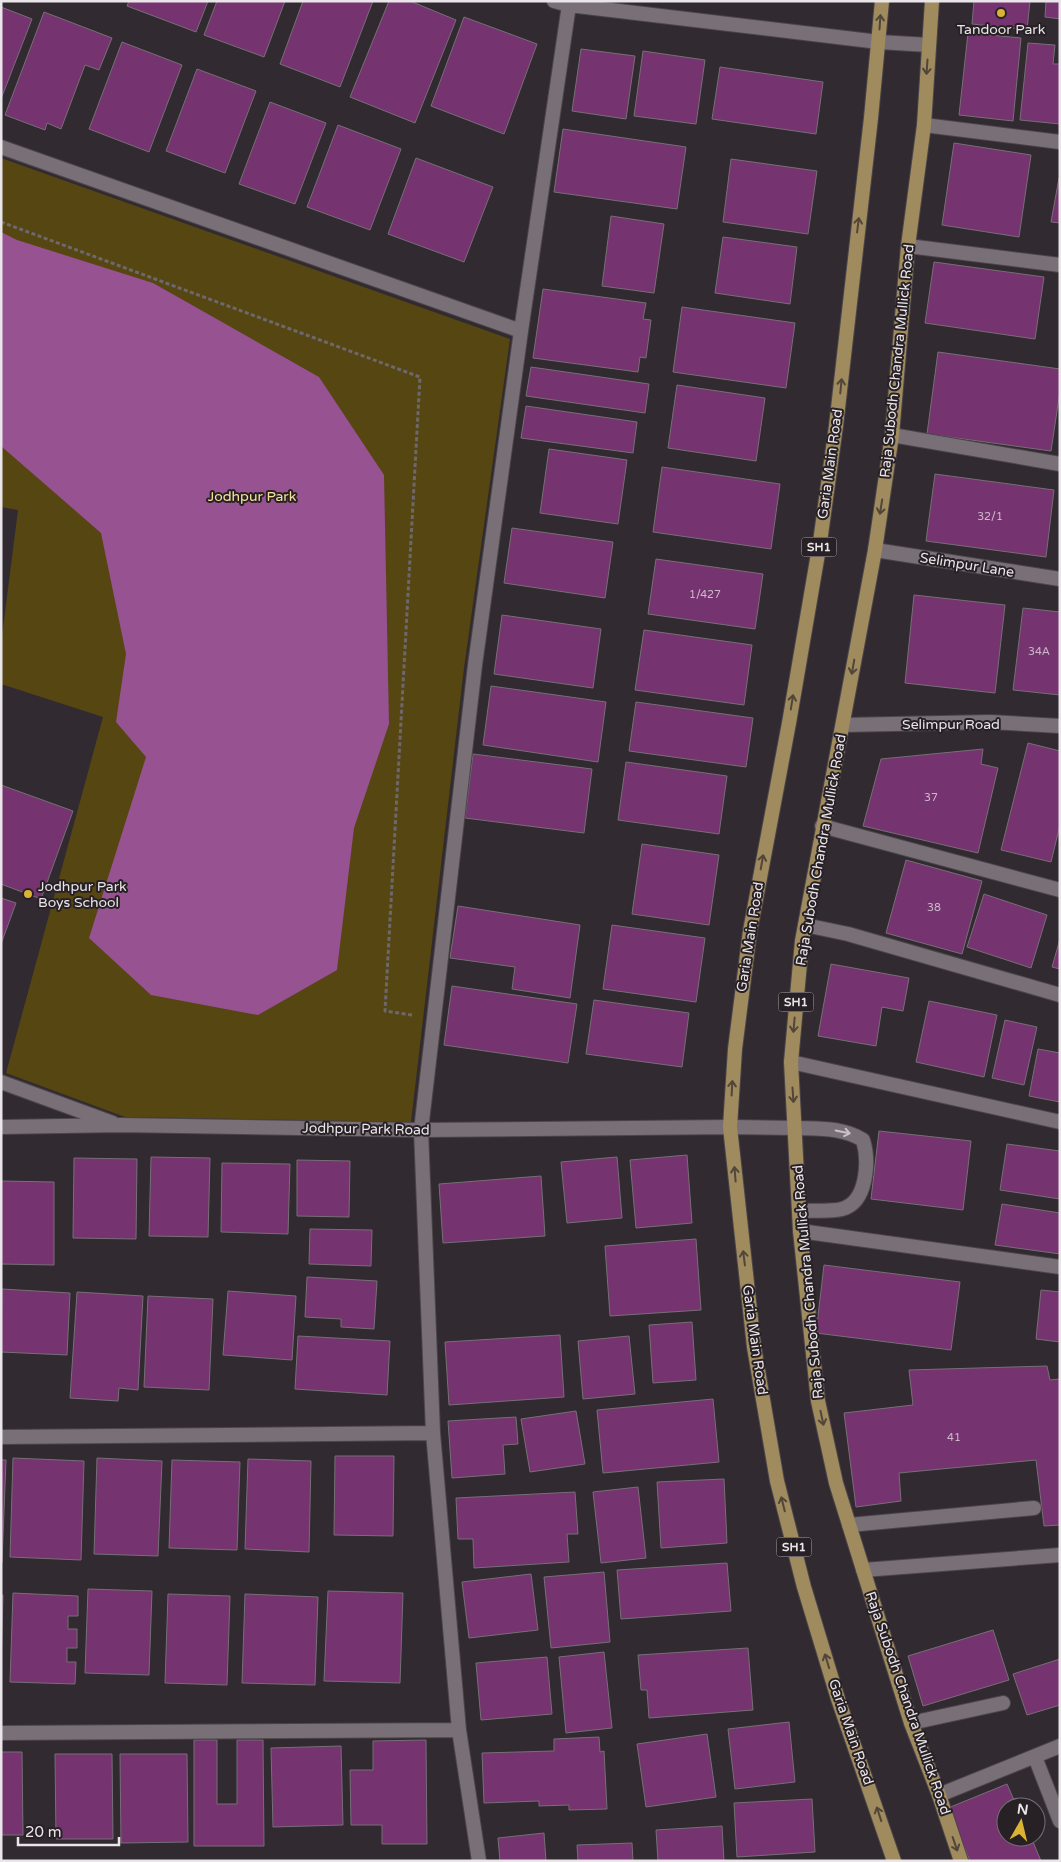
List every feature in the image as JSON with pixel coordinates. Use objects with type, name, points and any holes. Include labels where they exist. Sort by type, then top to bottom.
[{"type":"main road","name":"Garia Main Road","points":[[882,1],[836,426],[820,542],[789,723],[750,931],[734,1049],[730,1126],[754,1347],[778,1481],[804,1587],[894,1861]]},
{"type":"main road","name":"Raja Subodh Chandra Mullick Road","points":[[932,1],[924,125],[908,246],[892,435],[875,550],[805,925],[791,1062],[800,1231],[818,1401],[836,1483],[849,1525],[911,1723],[939,1795],[961,1861]]},
{"type":"street","points":[[554,1],[569,5],[879,42],[929,44]]},
{"type":"street","points":[[479,1861],[459,1730],[433,1433],[421,1130],[474,675],[521,331],[569,5]]},
{"type":"street","points":[[924,125],[1060,142]]},
{"type":"street","points":[[1,147],[521,331]]},
{"type":"street","points":[[908,246],[1060,265]]},
{"type":"street","points":[[892,435],[1060,464]]},
{"type":"street","name":"Selimpur Lane","points":[[875,550],[1060,579]]},
{"type":"street","name":"Selimpur Road","points":[[843,725],[990,722],[1060,726]]},
{"type":"street","points":[[822,826],[1060,890]]},
{"type":"street","points":[[805,925],[848,934],[1060,995]]},
{"type":"street","points":[[791,1062],[1060,1122]]},
{"type":"street","points":[[1,1082],[121,1125]]},
{"type":"street","name":"Jodhpur Park Road","points":[[1,1127],[121,1125],[421,1130],[730,1126],[839,1130],[864,1140],[866,1152],[865,1179],[858,1198],[851,1205],[842,1209],[799,1210]]},
{"type":"street","points":[[800,1231],[1060,1267]]},
{"type":"street","points":[[1,1437],[433,1433]]},
{"type":"street","points":[[849,1525],[1034,1508]]},
{"type":"street","points":[[863,1570],[1059,1558]]},
{"type":"street","points":[[911,1723],[1003,1703]]},
{"type":"street","points":[[1,1733],[459,1730]]},
{"type":"street","points":[[939,1795],[1060,1746]]},
{"type":"street","points":[[1035,1757],[1060,1821]]},
{"type":"path","points":[[1,222],[420,377],[384,1012],[434,1017]]},
{"type":"green space","name":"Jodhpur Park","points":[[1,158],[510,339],[464,668],[411,1122],[125,1117],[6,1073],[103,717],[1,684],[1,644],[18,510],[1,507]]},
{"type":"shaded area","points":[[1,232],[17,240],[153,283],[319,377],[384,475],[389,724],[354,828],[337,970],[258,1015],[151,995],[89,938],[146,757],[116,722],[126,654],[101,533],[1,446]]},
{"type":"building","points":[[129,1],[208,1],[196,32],[127,6]]},
{"type":"building","points":[[217,1],[285,1],[264,57],[204,35]]},
{"type":"building","points":[[303,1],[373,1],[340,87],[280,64]]},
{"type":"building","points":[[389,1],[410,1],[456,20],[415,123],[350,97]]},
{"type":"building","name":"Tandoor Park","points":[[974,1],[1030,1],[1027,30],[972,24]]},
{"type":"building","points":[[1046,1],[1060,1],[1060,19],[1045,17]]},
{"type":"building","points":[[1,7],[32,19],[1,99]]},
{"type":"building","points":[[44,12],[112,38],[99,70],[85,65],[61,129],[47,123],[45,130],[5,115]]},
{"type":"building","points":[[464,17],[537,44],[504,134],[431,106]]},
{"type":"building","points":[[968,33],[1021,38],[1013,121],[959,115]]},
{"type":"building","points":[[122,42],[182,65],[149,152],[89,129]]},
{"type":"building","points":[[1028,43],[1055,45],[1053,64],[1060,64],[1060,124],[1020,120]]},
{"type":"building","points":[[581,49],[635,56],[626,119],[572,111]]},
{"type":"building","points":[[643,51],[705,60],[696,124],[634,116]]},
{"type":"building","points":[[720,67],[823,82],[816,134],[712,119]]},
{"type":"building","points":[[197,69],[256,91],[225,173],[166,151]]},
{"type":"building","points":[[270,102],[326,123],[295,204],[239,184]]},
{"type":"building","points":[[338,125],[401,149],[370,230],[307,207]]},
{"type":"building","points":[[563,129],[686,147],[677,209],[554,192]]},
{"type":"building","points":[[954,143],[1031,155],[1019,237],[942,225]]},
{"type":"building","points":[[416,158],[493,187],[464,262],[388,234]]},
{"type":"building","points":[[731,159],[817,171],[808,234],[723,222]]},
{"type":"building","points":[[1060,178],[1060,223],[1051,222]]},
{"type":"building","points":[[611,216],[664,224],[654,293],[602,286]]},
{"type":"building","points":[[723,237],[797,247],[790,304],[715,293]]},
{"type":"building","points":[[934,262],[1044,277],[1035,339],[925,323]]},
{"type":"building","points":[[543,289],[646,303],[643,319],[651,320],[646,358],[640,357],[638,372],[533,358]]},
{"type":"building","points":[[682,307],[795,323],[786,388],[673,372]]},
{"type":"building","points":[[938,352],[1060,369],[1060,391],[1051,451],[927,434]]},
{"type":"building","points":[[531,367],[649,384],[645,413],[526,396]]},
{"type":"building","points":[[677,385],[765,398],[756,461],[668,448]]},
{"type":"building","points":[[526,406],[637,422],[633,453],[521,438]]},
{"type":"building","points":[[549,449],[627,460],[618,524],[540,513]]},
{"type":"building","points":[[662,467],[780,484],[771,549],[653,532]]},
{"type":"building","points":[[935,474],[1054,490],[1046,557],[926,541]]},
{"type":"building","points":[[512,528],[613,542],[605,598],[504,583]]},
{"type":"building","points":[[656,559],[763,574],[755,629],[648,614]]},
{"type":"building","points":[[914,595],[1005,605],[995,693],[905,683]]},
{"type":"building","points":[[1023,608],[1060,612],[1060,695],[1013,690]]},
{"type":"building","points":[[502,615],[601,629],[593,688],[494,674]]},
{"type":"building","points":[[644,630],[752,645],[744,705],[635,690]]},
{"type":"building","points":[[491,686],[606,702],[598,762],[483,745]]},
{"type":"building","points":[[636,702],[753,718],[746,767],[629,751]]},
{"type":"building","points":[[1028,743],[1060,751],[1060,825],[1051,862],[1001,850]]},
{"type":"building","points":[[983,749],[981,764],[998,768],[978,853],[863,826],[881,759]]},
{"type":"building","points":[[473,754],[592,769],[584,833],[465,818]]},
{"type":"building","points":[[626,762],[727,776],[719,834],[618,820]]},
{"type":"building","points":[[1,785],[73,811],[41,899],[1,884]]},
{"type":"building","points":[[642,844],[719,855],[709,925],[632,914]]},
{"type":"building","points":[[906,860],[982,881],[962,954],[886,933]]},
{"type":"building","points":[[984,894],[1047,915],[1031,968],[967,947]]},
{"type":"building","points":[[1,898],[16,903],[1,944]]},
{"type":"building","points":[[458,906],[580,925],[570,998],[512,989],[515,967],[450,958]]},
{"type":"building","points":[[612,925],[705,938],[696,1002],[603,989]]},
{"type":"building","points":[[1060,939],[1060,969],[1052,967]]},
{"type":"building","points":[[831,964],[909,978],[903,1011],[882,1007],[876,1046],[818,1036]]},
{"type":"building","points":[[452,986],[577,1004],[568,1063],[444,1045]]},
{"type":"building","points":[[594,1000],[689,1013],[682,1067],[586,1054]]},
{"type":"building","points":[[929,1001],[997,1015],[984,1077],[916,1062]]},
{"type":"building","points":[[1005,1020],[1037,1027],[1024,1085],[992,1078]]},
{"type":"building","points":[[1038,1049],[1060,1053],[1060,1102],[1029,1096]]},
{"type":"building","points":[[879,1131],[971,1141],[963,1210],[871,1199]]},
{"type":"building","points":[[1007,1144],[1060,1151],[1060,1199],[1000,1190]]},
{"type":"building","points":[[687,1155],[692,1223],[636,1228],[630,1160]]},
{"type":"building","points":[[151,1157],[210,1158],[208,1237],[149,1236]]},
{"type":"building","points":[[617,1157],[622,1218],[567,1223],[561,1162]]},
{"type":"building","points":[[74,1158],[137,1159],[136,1239],[73,1238]]},
{"type":"building","points":[[297,1160],[350,1161],[349,1217],[297,1216]]},
{"type":"building","points":[[222,1163],[290,1164],[288,1234],[221,1232]]},
{"type":"building","points":[[541,1176],[545,1236],[443,1243],[439,1184]]},
{"type":"building","points":[[1,1181],[54,1182],[54,1265],[1,1264]]},
{"type":"building","points":[[1002,1204],[1060,1213],[1060,1254],[995,1245]]},
{"type":"building","points":[[310,1229],[372,1230],[371,1266],[309,1264]]},
{"type":"building","points":[[696,1239],[701,1310],[610,1316],[605,1246]]},
{"type":"building","points":[[824,1265],[960,1282],[951,1350],[816,1333]]},
{"type":"building","points":[[307,1277],[377,1281],[374,1329],[341,1327],[341,1319],[305,1317]]},
{"type":"building","points":[[2,1289],[70,1293],[67,1355],[1,1352]]},
{"type":"building","points":[[1041,1290],[1060,1292],[1060,1342],[1036,1339]]},
{"type":"building","points":[[228,1291],[296,1296],[292,1360],[223,1355]]},
{"type":"building","points":[[77,1292],[143,1296],[138,1390],[119,1388],[118,1401],[70,1398]]},
{"type":"building","points":[[148,1296],[213,1299],[209,1390],[144,1387]]},
{"type":"building","points":[[692,1322],[696,1380],[653,1383],[649,1325]]},
{"type":"building","points":[[560,1335],[564,1397],[449,1405],[445,1342]]},
{"type":"building","points":[[298,1336],[390,1341],[387,1395],[295,1389]]},
{"type":"building","points":[[629,1336],[635,1394],[583,1399],[578,1341]]},
{"type":"building","points":[[1047,1366],[1050,1380],[1060,1379],[1060,1525],[1044,1526],[1036,1460],[899,1473],[901,1501],[856,1507],[844,1413],[913,1405],[909,1370]]},
{"type":"building","points":[[713,1399],[719,1462],[603,1473],[597,1410]]},
{"type":"building","points":[[576,1411],[585,1464],[530,1472],[521,1419]]},
{"type":"building","points":[[516,1417],[518,1444],[503,1445],[505,1474],[452,1478],[448,1421]]},
{"type":"building","points":[[335,1456],[394,1456],[393,1536],[334,1535]]},
{"type":"building","points":[[13,1458],[84,1461],[81,1560],[10,1557]]},
{"type":"building","points":[[97,1458],[162,1461],[158,1556],[94,1554]]},
{"type":"building","points":[[248,1459],[311,1461],[309,1552],[245,1549]]},
{"type":"building","points":[[1,1460],[6,1460],[2,1563],[1,1563]]},
{"type":"building","points":[[172,1460],[240,1462],[237,1550],[169,1548]]},
{"type":"building","points":[[724,1479],[727,1543],[661,1548],[657,1482]]},
{"type":"building","points":[[638,1487],[646,1558],[601,1563],[593,1492]]},
{"type":"building","points":[[575,1492],[578,1534],[567,1534],[569,1562],[474,1568],[473,1539],[458,1539],[456,1498]]},
{"type":"building","points":[[727,1563],[731,1611],[621,1619],[617,1570]]},
{"type":"building","points":[[604,1572],[610,1642],[551,1648],[544,1577]]},
{"type":"building","points":[[531,1574],[538,1630],[469,1638],[462,1582]]},
{"type":"building","points":[[88,1589],[152,1591],[149,1675],[85,1673]]},
{"type":"building","points":[[328,1591],[403,1593],[400,1683],[324,1681]]},
{"type":"building","points":[[13,1593],[78,1596],[78,1616],[68,1616],[68,1629],[77,1629],[77,1648],[67,1648],[67,1662],[76,1662],[75,1684],[10,1682]]},
{"type":"building","points":[[168,1594],[230,1596],[227,1685],[165,1683]]},
{"type":"building","points":[[245,1594],[318,1597],[315,1685],[242,1683]]},
{"type":"building","points":[[1,1595],[3,1595],[1,1664]]},
{"type":"building","points":[[993,1630],[1009,1680],[923,1706],[908,1656]]},
{"type":"building","points":[[748,1648],[753,1710],[649,1718],[647,1690],[641,1690],[638,1655]]},
{"type":"building","points":[[604,1652],[612,1728],[566,1733],[559,1657]]},
{"type":"building","points":[[547,1657],[552,1714],[481,1720],[476,1663]]},
{"type":"building","points":[[1060,1659],[1060,1705],[1027,1715],[1013,1674]]},
{"type":"building","points":[[789,1722],[795,1782],[735,1789],[728,1729]]},
{"type":"building","points":[[707,1734],[716,1797],[646,1807],[637,1744]]},
{"type":"building","points":[[599,1737],[600,1752],[604,1751],[607,1809],[569,1810],[569,1805],[539,1806],[539,1801],[484,1803],[482,1753],[554,1751],[554,1739]]},
{"type":"building","points":[[194,1740],[217,1740],[217,1804],[237,1804],[237,1740],[263,1740],[264,1846],[194,1846]]},
{"type":"building","points":[[426,1740],[427,1844],[382,1844],[382,1825],[351,1825],[350,1770],[373,1770],[373,1741]]},
{"type":"building","points":[[341,1746],[343,1825],[273,1827],[271,1748]]},
{"type":"building","points":[[1,1752],[22,1752],[23,1835],[1,1835]]},
{"type":"building","points":[[55,1754],[112,1754],[113,1839],[56,1839]]},
{"type":"building","points":[[120,1754],[187,1754],[188,1842],[121,1843]]},
{"type":"building","points":[[1007,1784],[1013,1797],[996,1797],[996,1847],[1035,1847],[1041,1861],[970,1861],[948,1808]]},
{"type":"building","points":[[812,1799],[815,1852],[737,1857],[734,1803]]},
{"type":"building","points":[[722,1826],[724,1861],[658,1861],[656,1830]]},
{"type":"building","points":[[544,1833],[546,1861],[500,1861],[498,1838]]},
{"type":"building","points":[[632,1843],[633,1861],[578,1861],[577,1845]]},
{"type":"place","name":"Tandoor Park","points":[[1001,13]]},
{"type":"place","name":"Jodhpur Park Boys School","points":[[28,894]]}]
